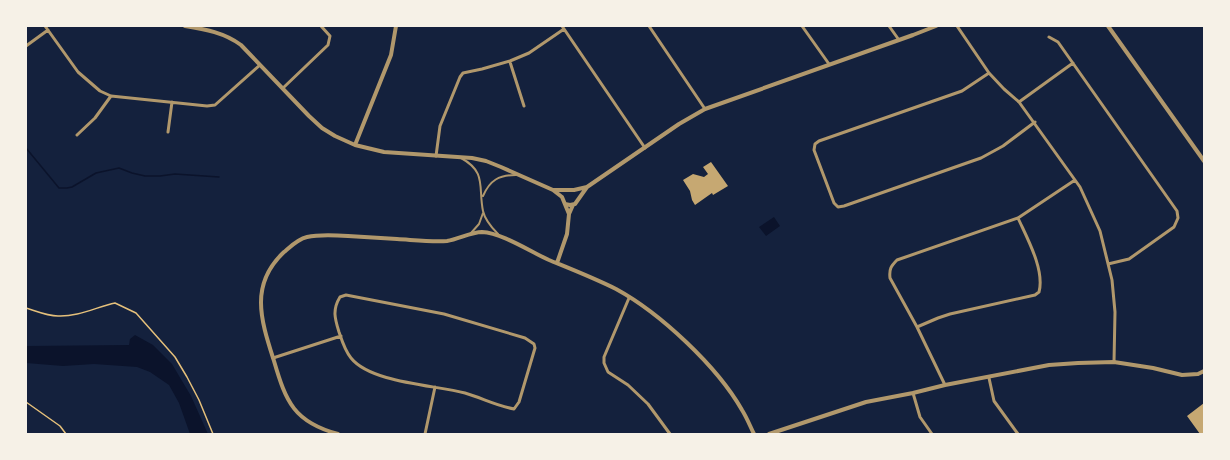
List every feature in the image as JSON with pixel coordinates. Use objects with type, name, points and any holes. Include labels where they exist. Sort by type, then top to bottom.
[{"type":"street","points":[[45,26],[78,72],[92,85],[111,96],[215,105],[260,65]]},
{"type":"street","points":[[186,26],[195,26],[214,32],[241,45],[309,116],[335,136],[355,145],[384,152],[486,161],[553,190],[562,197],[569,214]]},
{"type":"street","points":[[283,88],[328,45],[330,36],[321,26]]},
{"type":"street","points":[[355,145],[391,55],[396,26]]},
{"type":"street","points":[[649,26],[705,109]]},
{"type":"street","points":[[802,26],[829,64]]},
{"type":"street","points":[[889,26],[898,40]]},
{"type":"street","points":[[557,263],[567,234],[569,214],[587,187],[689,117],[705,109],[936,26]]},
{"type":"street","points":[[957,26],[989,73],[1019,102],[1035,122],[1080,187],[1100,231],[1112,280],[1115,312],[1114,362]]},
{"type":"street","points":[[1108,26],[1204,161]]},
{"type":"street","points":[[436,156],[440,126],[460,77],[464,73],[510,61],[529,53],[563,27],[645,148]]},
{"type":"street","points":[[26,46],[48,30]]},
{"type":"street","points":[[1049,37],[1058,42],[1177,211],[1178,218],[1174,227],[1129,259],[1108,264]]},
{"type":"street","points":[[510,61],[524,106]]},
{"type":"street","points":[[1019,102],[1072,63]]},
{"type":"street","points":[[989,73],[962,91],[815,144],[814,150],[834,203],[838,207],[844,206],[981,158],[1003,146],[1035,122]]},
{"type":"street","points":[[77,135],[95,118],[111,96]]},
{"type":"street","points":[[168,132],[172,102]]},
{"type":"street","points":[[460,158],[472,165],[478,174],[482,198],[483,213],[479,224],[468,235]]},
{"type":"street","points":[[482,198],[489,184],[495,179],[519,175]]},
{"type":"street","points":[[945,385],[890,278],[889,271],[892,265],[897,260],[1018,218],[1075,180]]},
{"type":"street","points":[[553,190],[574,190],[587,187]]},
{"type":"street","points":[[562,197],[566,190]]},
{"type":"street","points":[[574,190],[578,199]]},
{"type":"street","points":[[565,204],[573,205]]},
{"type":"street","points":[[483,213],[501,237]]},
{"type":"street","points":[[917,327],[938,318],[1035,295],[1039,292],[1041,279],[1031,246],[1018,218]]},
{"type":"street","points":[[338,435],[325,431],[295,411],[281,387],[262,316],[261,290],[268,271],[279,256],[306,237],[327,235],[442,241],[482,232],[501,237],[593,278],[629,297],[663,321],[714,371],[736,399],[754,435]]},
{"type":"street","points":[[346,295],[444,314],[525,338],[534,344],[535,348],[519,402],[514,409],[465,393],[390,378],[366,370],[351,358],[341,336],[334,310],[340,297],[346,295]]},
{"type":"street","points":[[629,297],[604,357],[605,368],[648,404],[670,435]]},
{"type":"street","points":[[273,358],[341,336]]},
{"type":"street","points":[[769,435],[866,402],[1049,365],[1114,362],[1182,375],[1198,374],[1204,371]]},
{"type":"street","points":[[989,378],[994,401],[1018,435]]},
{"type":"street","points":[[425,435],[435,387]]},
{"type":"street","points":[[913,393],[920,417],[932,435]]},
{"type":"path","points":[[26,308],[62,316],[115,303],[136,313],[174,357],[187,377],[213,435]]},
{"type":"path","points":[[26,402],[60,426],[66,435]]},
{"type":"water","points":[[774,217],[780,226],[766,236],[759,227]]},
{"type":"water","points":[[135,335],[153,345],[172,364],[191,396],[208,434],[190,434],[179,403],[169,385],[150,372],[137,367],[26,363],[26,346],[129,345],[130,339]]},
{"type":"building","points":[[711,162],[728,186],[713,195],[712,193],[695,205],[683,180],[693,174],[704,177],[708,174],[703,167]]},
{"type":"building","points":[[1204,403],[1204,434],[1200,434],[1187,416]]},
{"type":"waterway","points":[[26,148],[59,188],[72,187],[96,173],[119,168],[145,176],[175,174],[219,177]]}]
